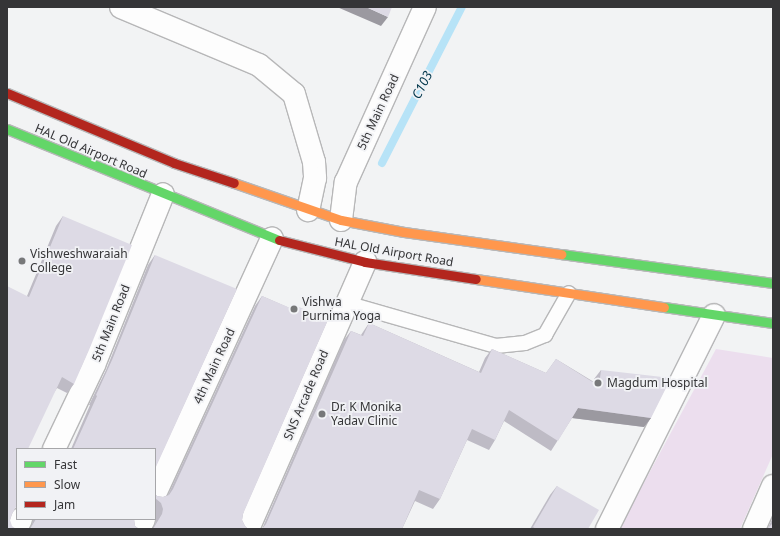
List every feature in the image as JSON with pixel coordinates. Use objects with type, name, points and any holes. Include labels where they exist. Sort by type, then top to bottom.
[{"type":"main road","name":"HAL Old Airport Road","points":[[7,93],[174,163],[341,220],[404,232],[773,283]]},
{"type":"main road","name":"HAL Old Airport Road","points":[[7,129],[272,238],[366,262],[773,323]]},
{"type":"street","points":[[121,7],[259,65],[294,94],[314,162],[315,178],[308,210]]},
{"type":"street","name":"5th Main Road","points":[[341,220],[346,182],[426,7]]},
{"type":"street","name":"5th Main Road","points":[[54,448],[94,366],[163,194]]},
{"type":"street","name":"4th Main Road","points":[[156,492],[272,238]]},
{"type":"street","name":"SNS Arcade Road","points":[[248,529],[346,303],[366,262]]},
{"type":"street","points":[[607,529],[714,315]]},
{"type":"street","points":[[754,529],[773,486]]},
{"type":"street","points":[[16,529],[20,520]]},
{"type":"street","points":[[139,529],[144,520]]},
{"type":"lane","points":[[346,303],[496,346],[525,342],[545,335],[569,293]]},
{"type":"shaded area","points":[[716,349],[773,358],[773,454],[740,529],[619,529]]},
{"type":"building","points":[[366,7],[392,7],[388,17]]},
{"type":"building","points":[[63,216],[132,245],[74,384],[62,377],[28,448],[16,448],[16,507],[10,520],[12,526],[16,529],[7,529],[7,286],[29,297]]},
{"type":"building","points":[[155,255],[237,289],[156,467],[156,448],[73,448],[112,360]]},
{"type":"building","points":[[262,296],[295,310],[297,306],[328,320],[243,514],[242,520],[248,529],[153,529],[162,514],[163,509],[161,503],[156,499],[156,495],[163,497],[169,495]]},
{"type":"building","points":[[369,323],[481,373],[492,349],[546,373],[556,359],[599,386],[601,370],[671,378],[651,418],[578,408],[558,441],[509,410],[495,440],[472,429],[440,499],[419,490],[402,529],[262,529],[266,524],[351,331],[363,336]]},
{"type":"building","points":[[557,486],[599,510],[588,529],[536,529],[533,527]]},
{"type":"building","points":[[35,520],[134,520],[135,526],[139,529],[30,529]]},
{"type":"building","points":[[773,523],[773,529],[767,529]]},
{"type":"waterway","name":"C103","points":[[382,163],[462,7]]},
{"type":"traffic: fast","points":[[7,129],[279,240]]},
{"type":"traffic: fast","points":[[561,254],[773,283]]},
{"type":"traffic: fast","points":[[664,307],[773,323]]},
{"type":"traffic: slow","points":[[234,183],[341,220],[404,232],[561,254]]},
{"type":"traffic: slow","points":[[476,279],[664,307]]},
{"type":"traffic: jam","points":[[7,93],[174,163],[234,183]]},
{"type":"traffic: jam","points":[[279,240],[365,262],[476,279]]},
{"type":"place","name":"Vishweshwaraiah College","points":[[22,261]]},
{"type":"place","name":"Vishwa Purnima Yoga","points":[[294,309]]},
{"type":"place","name":"Magdum Hospital","points":[[598,383]]},
{"type":"place","name":"Dr. K Monika Yadav Clinic","points":[[322,414]]}]
